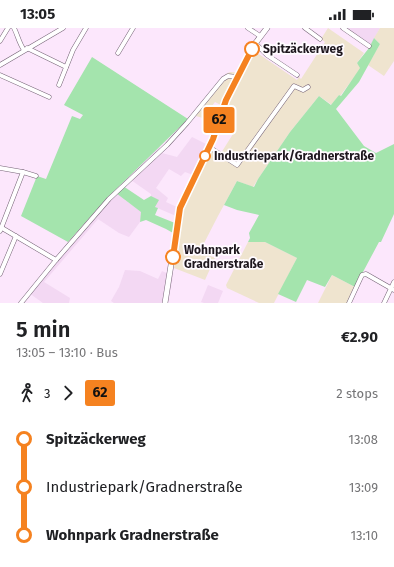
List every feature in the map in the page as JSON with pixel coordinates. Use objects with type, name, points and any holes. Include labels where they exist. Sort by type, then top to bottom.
[{"type":"main road","points":[[165,303],[180,208],[210,147],[226,100],[237,77],[255,43],[267,28]]},
{"type":"street","points":[[0,41],[8,28]]},
{"type":"street","points":[[14,28],[19,36],[19,41],[26,49],[66,67]]},
{"type":"street","points":[[59,85],[73,50],[86,28]]},
{"type":"street","points":[[118,54],[133,28]]},
{"type":"street","points":[[248,28],[260,36]]},
{"type":"street","points":[[305,28],[320,39]]},
{"type":"street","points":[[343,28],[369,46]]},
{"type":"street","points":[[0,65],[59,29]]},
{"type":"street","points":[[255,43],[267,55],[297,76]]},
{"type":"street","points":[[0,75],[49,97]]},
{"type":"street","points":[[21,303],[109,199],[177,134],[224,79],[228,76],[237,77]]},
{"type":"street","points":[[210,147],[237,165],[294,86],[303,90],[308,87]]},
{"type":"street","points":[[0,168],[36,176]]},
{"type":"street","points":[[23,172],[1,229],[16,236],[56,260]]},
{"type":"street","points":[[0,279],[0,274],[16,236]]},
{"type":"street","points":[[349,303],[362,276],[366,274],[392,289]]},
{"type":"street","points":[[384,303],[392,289],[394,282]]},
{"type":"shaded area","points":[[328,28],[364,53],[357,63],[361,68],[332,105],[319,96],[290,132],[253,187],[237,181],[200,251],[215,258],[205,280],[174,268],[183,206],[211,147],[221,153],[233,134],[219,126],[226,108],[215,102],[203,118],[192,115],[226,74],[230,72],[242,73],[253,50],[297,80],[299,77],[301,79],[325,42],[321,39]]},
{"type":"shaded area","points":[[340,28],[380,28],[369,48]]},
{"type":"shaded area","points":[[380,28],[394,28],[394,61],[384,76],[368,65],[380,44],[374,38]]},
{"type":"shaded area","points":[[192,137],[208,145],[193,175],[185,172],[181,176],[169,169],[156,188],[168,198],[166,202],[177,207],[176,216],[155,207],[158,200],[131,180],[123,186],[125,200],[142,212],[140,222],[129,237],[119,233],[98,219],[44,282],[70,298],[69,303],[43,303],[29,293],[70,243],[68,242],[107,198],[159,146],[162,153],[177,157]]},
{"type":"shaded area","points":[[248,242],[265,242],[297,258],[274,303],[259,303],[227,288],[226,285]]},
{"type":"shaded area","points":[[125,270],[140,271],[158,279],[162,271],[173,276],[168,303],[114,303],[111,301],[119,287]]},
{"type":"shaded area","points":[[332,275],[355,287],[348,303],[318,303]]},
{"type":"shaded area","points":[[208,285],[223,291],[218,303],[201,302]]},
{"type":"green space","points":[[374,38],[380,44],[359,82],[336,109],[364,146],[376,153],[394,144],[394,214],[381,242],[379,242],[355,287],[332,275],[325,287],[307,280],[296,302],[278,294],[297,258],[265,242],[248,242],[250,238],[249,233],[259,215],[237,210],[224,205],[237,181],[254,187],[290,132],[319,96],[331,105],[339,95],[341,96],[360,68],[357,63],[369,48]]},
{"type":"green space","points":[[92,57],[188,119],[107,198],[68,242],[21,216],[37,176],[46,179],[72,116],[80,119],[83,115],[64,105]]},
{"type":"green space","points":[[123,186],[144,200],[151,196],[159,200],[155,207],[158,208],[155,215],[175,223],[173,233],[146,220],[140,222],[141,212],[116,193]]},
{"type":"bus line","name":"62","points":[[173,257],[180,208],[213,139],[226,100],[252,49]]},
{"type":"place","name":"Spitzäckerweg","points":[[252,49]]},
{"type":"place","name":"Industriepark/Gradnerstraße","points":[[205,156]]},
{"type":"place","name":"Wohnpark Gradnerstraße","points":[[173,257]]}]
